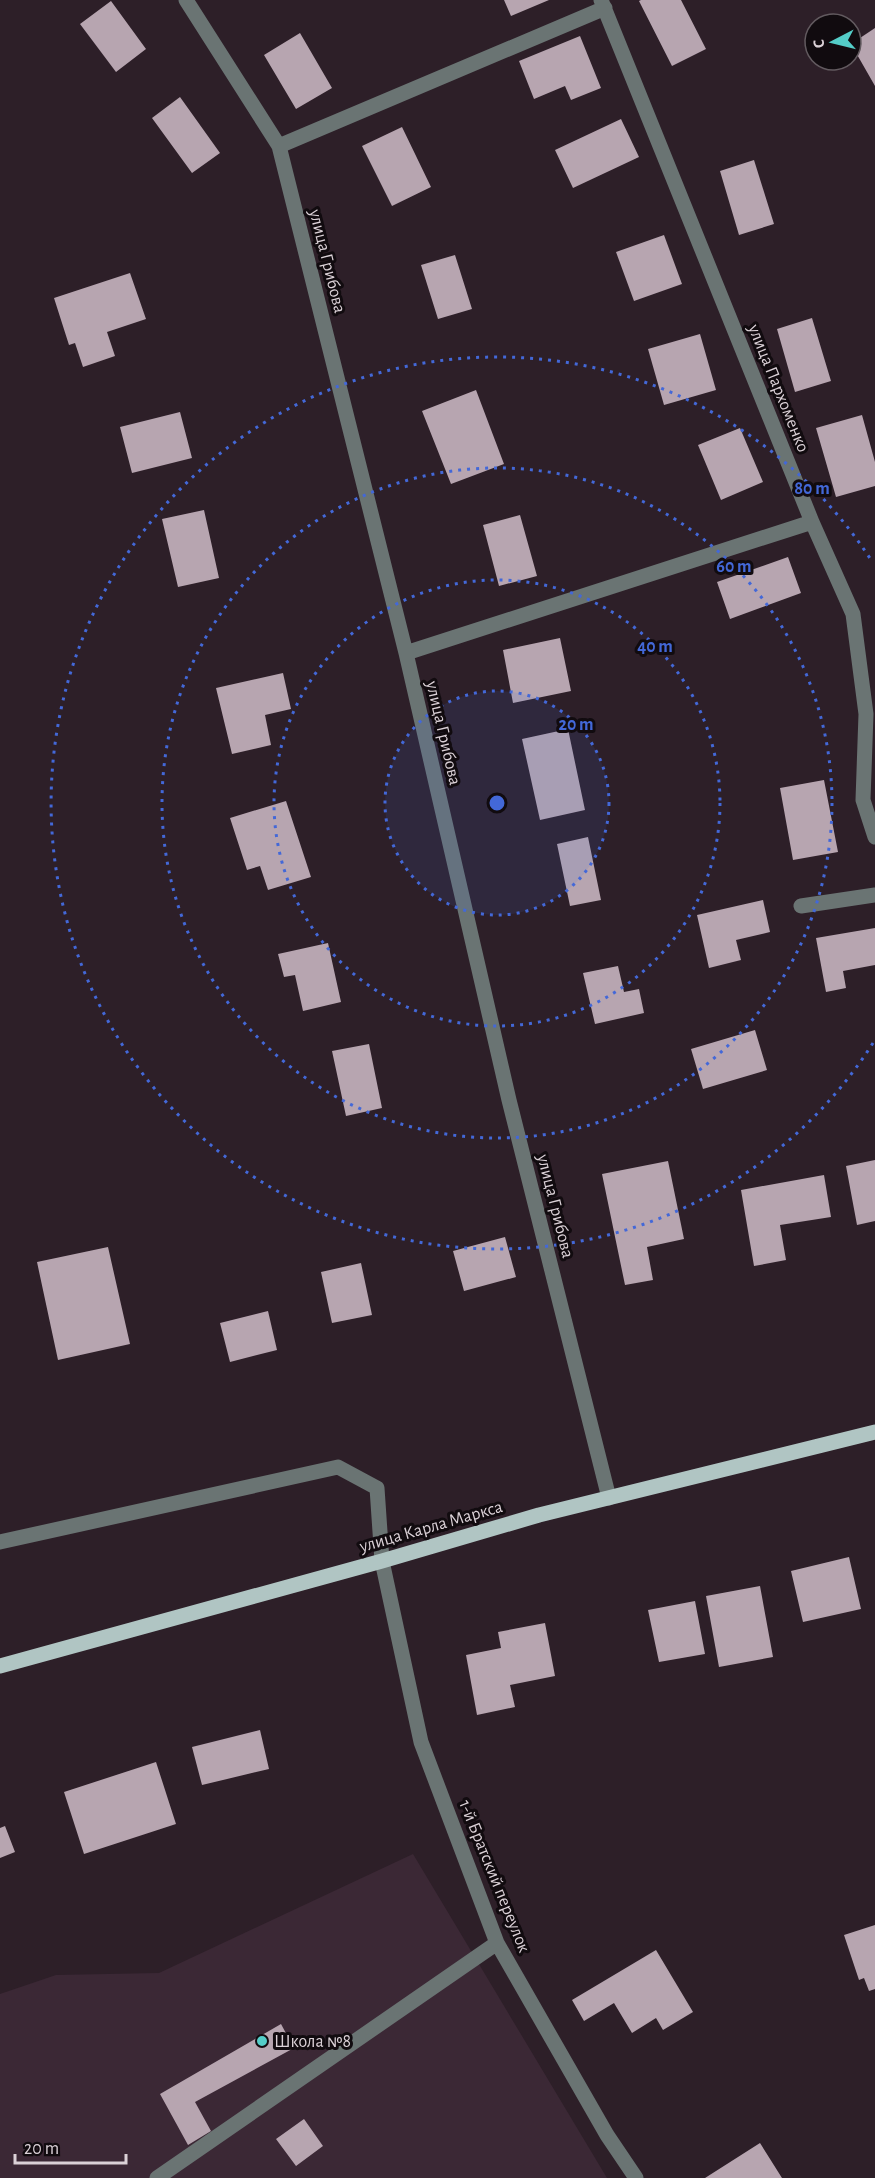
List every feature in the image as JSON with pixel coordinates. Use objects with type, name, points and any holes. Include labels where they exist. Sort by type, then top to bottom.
[{"type":"main road","name":"улица Карла Маркса","points":[[0,1666],[382,1562],[538,1515],[875,1432]]},
{"type":"street","name":"улица Грибова","points":[[186,0],[279,146],[406,653],[509,1100],[609,1498]]},
{"type":"street","points":[[279,146],[603,4]]},
{"type":"street","name":"улица Пархоменко","points":[[603,4],[812,522],[853,614],[866,714],[862,800],[875,837]]},
{"type":"street","points":[[406,653],[812,522]]},
{"type":"street","points":[[801,906],[875,895]]},
{"type":"street","name":"1-й Братский переулок","points":[[0,1542],[338,1467],[377,1488],[382,1562],[421,1742],[497,1943],[607,2135],[636,2178]]},
{"type":"street","points":[[158,2178],[497,1943]]},
{"type":"shaded area","name":"Школа №8","points":[[413,1854],[607,2178],[0,2178],[0,1994],[56,1975],[159,1973]]},
{"type":"building","points":[[504,0],[549,0],[511,16]]},
{"type":"building","points":[[681,0],[706,49],[672,66],[639,1]]},
{"type":"building","points":[[111,1],[146,49],[116,72],[80,24]]},
{"type":"building","points":[[875,28],[875,86],[863,65],[863,36]]},
{"type":"building","points":[[300,33],[332,88],[296,109],[264,55]]},
{"type":"building","points":[[580,36],[601,88],[571,100],[565,86],[534,99],[519,61]]},
{"type":"building","points":[[180,97],[220,153],[192,173],[152,118]]},
{"type":"building","points":[[621,119],[639,157],[573,188],[555,150]]},
{"type":"building","points":[[402,127],[431,187],[392,206],[362,146]]},
{"type":"building","points":[[754,160],[774,224],[739,235],[720,171]]},
{"type":"building","points":[[664,235],[682,284],[634,301],[616,252]]},
{"type":"building","points":[[455,255],[472,309],[438,319],[421,265]]},
{"type":"building","points":[[130,273],[146,319],[107,332],[115,356],[83,367],[75,343],[69,345],[54,298]]},
{"type":"building","points":[[812,318],[831,381],[795,392],[777,329]]},
{"type":"building","points":[[700,334],[716,390],[664,405],[648,349]]},
{"type":"building","points":[[476,390],[504,464],[451,484],[422,411]]},
{"type":"building","points":[[180,412],[192,458],[132,473],[120,427]]},
{"type":"building","points":[[862,415],[875,462],[875,486],[836,497],[816,428]]},
{"type":"building","points":[[740,428],[763,482],[721,500],[698,445]]},
{"type":"building","points":[[204,510],[219,578],[178,587],[162,519]]},
{"type":"building","points":[[520,515],[537,576],[499,586],[483,525]]},
{"type":"building","points":[[788,557],[801,593],[730,619],[717,582]]},
{"type":"building","points":[[560,638],[571,691],[513,703],[503,650]]},
{"type":"building","points":[[283,673],[291,709],[265,715],[271,745],[232,754],[216,688]]},
{"type":"building","points":[[568,729],[585,810],[540,820],[522,739]]},
{"type":"building","points":[[824,780],[838,852],[793,860],[780,788]]},
{"type":"building","points":[[286,801],[311,877],[268,890],[260,866],[247,870],[230,818]]},
{"type":"building","points":[[588,837],[601,900],[570,906],[557,844]]},
{"type":"building","points":[[763,900],[770,932],[736,940],[741,960],[709,968],[697,915]]},
{"type":"building","points":[[875,928],[875,965],[843,971],[846,988],[826,992],[816,938]]},
{"type":"building","points":[[328,943],[341,1002],[303,1011],[295,975],[284,977],[278,954]]},
{"type":"building","points":[[618,966],[624,992],[639,989],[644,1013],[595,1024],[583,973]]},
{"type":"building","points":[[755,1030],[767,1070],[703,1089],[691,1049]]},
{"type":"building","points":[[369,1044],[382,1108],[346,1116],[332,1051]]},
{"type":"building","points":[[875,1160],[875,1221],[857,1225],[846,1166]]},
{"type":"building","points":[[668,1161],[684,1239],[647,1247],[653,1280],[625,1285],[602,1174]]},
{"type":"building","points":[[824,1175],[831,1217],[780,1225],[786,1260],[754,1266],[741,1190]]},
{"type":"building","points":[[505,1237],[516,1277],[464,1291],[453,1251]]},
{"type":"building","points":[[108,1247],[130,1344],[58,1360],[37,1262]]},
{"type":"building","points":[[361,1263],[372,1315],[332,1323],[321,1272]]},
{"type":"building","points":[[268,1311],[277,1350],[230,1362],[220,1323]]},
{"type":"building","points":[[849,1557],[861,1609],[803,1622],[791,1571]]},
{"type":"building","points":[[760,1586],[773,1657],[719,1667],[706,1596]]},
{"type":"building","points":[[695,1601],[705,1654],[659,1662],[648,1610]]},
{"type":"building","points":[[545,1623],[555,1676],[510,1685],[515,1707],[477,1715],[466,1655],[501,1648],[498,1632]]},
{"type":"building","points":[[260,1730],[269,1769],[202,1785],[192,1747]]},
{"type":"building","points":[[156,1762],[176,1824],[84,1854],[64,1792]]},
{"type":"building","points":[[5,1826],[15,1852],[0,1858],[0,1828]]},
{"type":"building","points":[[875,1925],[875,1989],[869,1991],[864,1978],[859,1980],[844,1935]]},
{"type":"building","points":[[656,1950],[693,2012],[663,2030],[656,2018],[632,2033],[614,2003],[584,2021],[572,2000]]},
{"type":"building","points":[[281,2024],[294,2048],[195,2102],[211,2131],[188,2145],[160,2094]]},
{"type":"building","points":[[304,2119],[323,2146],[296,2166],[276,2139]]},
{"type":"building","points":[[760,2143],[782,2178],[705,2178]]},
{"type":"place","name":"Школа №8","points":[[262,2041]]}]
